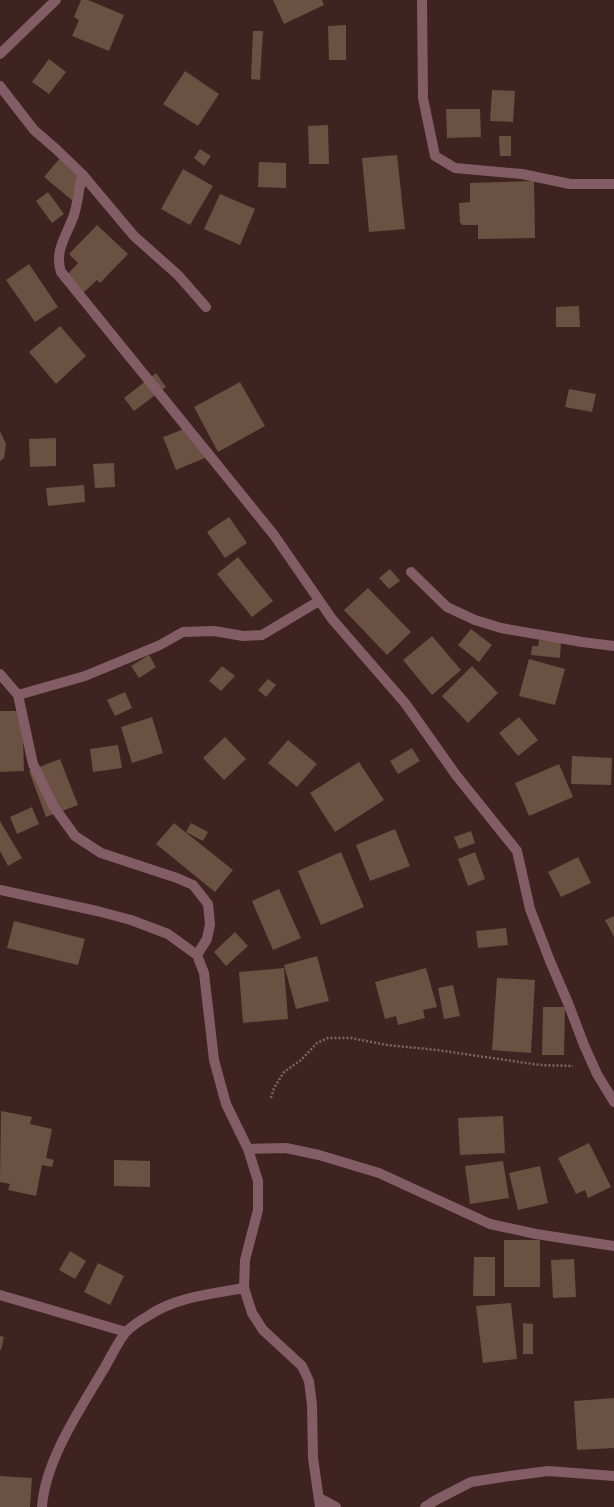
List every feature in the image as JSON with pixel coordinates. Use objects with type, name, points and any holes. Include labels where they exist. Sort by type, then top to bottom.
[{"type":"street","points":[[0,54],[56,0]]},
{"type":"street","points":[[422,0],[423,98],[435,156],[455,168],[522,174],[570,184],[614,184]]},
{"type":"street","points":[[0,86],[34,130],[82,174],[134,236],[178,275],[206,307]]},
{"type":"street","points":[[82,174],[74,214],[59,251],[58,263],[61,272],[274,535],[332,619],[405,703],[456,775],[516,851],[530,910],[584,1045],[614,1102]]},
{"type":"street","points":[[411,572],[447,607],[475,620],[501,628],[614,646]]},
{"type":"street","points":[[18,695],[85,676],[160,645],[183,632],[214,631],[243,636],[262,634],[319,601]]},
{"type":"street","points":[[0,674],[18,695],[33,764],[54,807],[75,836],[101,853],[178,878],[193,885],[208,904],[210,924],[207,939],[197,955]]},
{"type":"street","points":[[0,890],[131,920],[168,934],[197,955],[204,973],[214,1060],[226,1104],[248,1149],[258,1181],[258,1210],[245,1260],[244,1288],[252,1313],[263,1330],[302,1366],[309,1381],[312,1405],[313,1458],[320,1502],[336,1507]]},
{"type":"street","points":[[248,1149],[286,1148],[319,1155],[379,1173],[490,1224],[536,1234],[614,1246]]},
{"type":"street","points":[[42,1507],[43,1493],[54,1460],[76,1417],[126,1332],[149,1315],[175,1302],[244,1288]]},
{"type":"street","points":[[0,1295],[126,1332]]},
{"type":"street","points":[[425,1507],[471,1482],[548,1471],[614,1476]]},
{"type":"path","points":[[271,1098],[274,1088],[284,1072],[301,1060],[317,1043],[328,1038],[351,1038],[387,1045],[437,1050],[540,1065],[594,1066]]},
{"type":"building","points":[[81,0],[88,0],[124,15],[109,51],[72,36],[79,20],[74,17]]},
{"type":"building","points":[[273,0],[322,0],[324,5],[284,24]]},
{"type":"building","points":[[346,25],[346,60],[329,60],[328,26]]},
{"type":"building","points":[[253,31],[263,31],[260,80],[251,79]]},
{"type":"building","points":[[49,59],[66,72],[49,94],[32,82]]},
{"type":"building","points":[[185,71],[219,94],[198,126],[163,104]]},
{"type":"building","points":[[492,90],[515,91],[513,122],[490,121]]},
{"type":"building","points":[[446,109],[480,109],[481,137],[447,138]]},
{"type":"building","points":[[328,125],[329,164],[309,164],[308,126]]},
{"type":"building","points":[[499,136],[511,136],[511,156],[500,156]]},
{"type":"building","points":[[200,149],[211,156],[204,166],[194,158]]},
{"type":"building","points":[[397,155],[405,229],[369,232],[362,158]]},
{"type":"building","points":[[60,158],[89,183],[73,201],[44,177]]},
{"type":"building","points":[[259,162],[286,163],[286,188],[258,187]]},
{"type":"building","points":[[183,169],[213,186],[190,225],[161,209]]},
{"type":"building","points":[[534,181],[535,238],[478,239],[478,225],[462,225],[460,223],[459,203],[470,202],[470,183]]},
{"type":"building","points":[[48,192],[64,214],[52,223],[36,201]]},
{"type":"building","points":[[220,194],[255,209],[240,245],[204,229]]},
{"type":"building","points":[[97,225],[128,254],[100,283],[97,280],[83,293],[66,276],[78,263],[69,254]]},
{"type":"building","points":[[29,264],[58,307],[35,322],[6,280]]},
{"type":"building","points":[[579,306],[580,327],[556,327],[556,307]]},
{"type":"building","points":[[60,326],[86,356],[56,384],[29,352]]},
{"type":"building","points":[[156,373],[166,387],[134,411],[124,398]]},
{"type":"building","points":[[240,382],[265,426],[218,452],[194,407]]},
{"type":"building","points":[[569,389],[596,394],[592,412],[565,407]]},
{"type":"building","points":[[192,426],[205,458],[176,470],[163,437]]},
{"type":"building","points":[[0,431],[6,444],[4,458],[0,461]]},
{"type":"building","points":[[56,438],[56,466],[30,467],[29,439]]},
{"type":"building","points":[[114,463],[115,487],[95,488],[93,464]]},
{"type":"building","points":[[84,485],[85,502],[48,506],[46,488]]},
{"type":"building","points":[[229,517],[247,543],[225,558],[207,532]]},
{"type":"building","points":[[238,557],[273,601],[252,617],[217,574]]},
{"type":"building","points":[[390,569],[400,581],[389,589],[379,578]]},
{"type":"building","points":[[368,588],[411,632],[387,655],[344,610]]},
{"type":"building","points":[[471,629],[492,645],[479,662],[458,645]]},
{"type":"building","points":[[432,636],[461,670],[432,695],[403,660]]},
{"type":"building","points":[[539,640],[561,642],[560,658],[531,655],[532,646],[538,646]]},
{"type":"building","points":[[149,655],[156,667],[139,678],[131,666]]},
{"type":"building","points":[[529,659],[565,669],[555,705],[519,696]]},
{"type":"building","points":[[222,666],[235,676],[221,691],[209,681]]},
{"type":"building","points":[[472,666],[498,693],[468,723],[442,696]]},
{"type":"building","points":[[268,679],[276,685],[266,697],[258,690]]},
{"type":"building","points":[[125,692],[132,708],[115,716],[107,700]]},
{"type":"building","points":[[0,711],[22,711],[24,771],[0,772]]},
{"type":"building","points":[[152,717],[163,753],[132,763],[121,727]]},
{"type":"building","points":[[519,717],[538,740],[518,756],[499,733]]},
{"type":"building","points":[[225,737],[246,759],[224,780],[203,758]]},
{"type":"building","points":[[288,740],[317,764],[297,787],[268,763]]},
{"type":"building","points":[[118,745],[122,768],[93,772],[90,749]]},
{"type":"building","points":[[412,748],[420,761],[398,774],[390,761]]},
{"type":"building","points":[[572,756],[612,758],[611,785],[571,784]]},
{"type":"building","points":[[60,759],[78,805],[46,817],[29,771]]},
{"type":"building","points":[[359,762],[384,800],[335,832],[310,793]]},
{"type":"building","points":[[559,764],[573,797],[529,816],[515,783]]},
{"type":"building","points":[[32,807],[39,824],[17,834],[10,817]]},
{"type":"building","points":[[0,821],[22,858],[8,866],[0,851]]},
{"type":"building","points":[[174,823],[233,870],[215,892],[156,844]]},
{"type":"building","points":[[191,823],[208,832],[203,841],[186,832]]},
{"type":"building","points":[[395,829],[410,866],[370,881],[356,845]]},
{"type":"building","points":[[471,831],[475,843],[459,849],[454,837]]},
{"type":"building","points":[[341,852],[364,907],[321,925],[298,871]]},
{"type":"building","points":[[475,852],[485,879],[468,886],[458,859]]},
{"type":"building","points":[[578,857],[591,883],[561,897],[548,872]]},
{"type":"building","points":[[279,889],[301,938],[273,950],[252,901]]},
{"type":"building","points":[[614,916],[614,937],[605,920]]},
{"type":"building","points":[[14,921],[85,939],[78,965],[7,948]]},
{"type":"building","points":[[506,928],[508,945],[478,948],[476,931]]},
{"type":"building","points":[[235,932],[248,946],[226,966],[214,952]]},
{"type":"building","points":[[317,956],[329,1001],[296,1009],[284,965]]},
{"type":"building","points":[[284,968],[288,1019],[243,1023],[239,972]]},
{"type":"building","points":[[426,968],[437,1007],[423,1010],[425,1018],[398,1025],[396,1016],[385,1019],[375,982]]},
{"type":"building","points":[[497,978],[535,980],[531,1053],[492,1050]]},
{"type":"building","points":[[453,985],[460,1016],[444,1019],[438,988]]},
{"type":"building","points":[[543,1007],[565,1007],[564,1055],[542,1055]]},
{"type":"building","points":[[1,1111],[32,1117],[30,1124],[52,1129],[46,1158],[54,1160],[52,1167],[42,1165],[36,1196],[8,1190],[10,1184],[0,1182]]},
{"type":"building","points":[[503,1116],[505,1153],[460,1155],[458,1118]]},
{"type":"building","points":[[589,1143],[611,1187],[588,1198],[585,1190],[576,1194],[558,1158]]},
{"type":"building","points":[[114,1160],[150,1161],[150,1187],[114,1186]]},
{"type":"building","points":[[503,1161],[509,1198],[470,1204],[465,1166]]},
{"type":"building","points":[[540,1166],[548,1203],[518,1210],[509,1173]]},
{"type":"building","points":[[504,1240],[540,1240],[540,1287],[504,1287]]},
{"type":"building","points":[[70,1251],[86,1261],[75,1279],[59,1270]]},
{"type":"building","points":[[474,1257],[495,1257],[495,1296],[473,1296]]},
{"type":"building","points":[[574,1259],[576,1297],[553,1298],[551,1260]]},
{"type":"building","points":[[98,1263],[124,1276],[110,1305],[84,1292]]},
{"type":"building","points":[[511,1303],[517,1359],[483,1363],[476,1306]]},
{"type":"building","points":[[523,1323],[533,1324],[533,1354],[523,1354]]},
{"type":"building","points":[[0,1336],[4,1337],[1,1350],[0,1350]]},
{"type":"building","points":[[614,1398],[614,1448],[577,1450],[574,1401]]},
{"type":"building","points":[[0,1476],[32,1478],[30,1507],[0,1507]]}]
